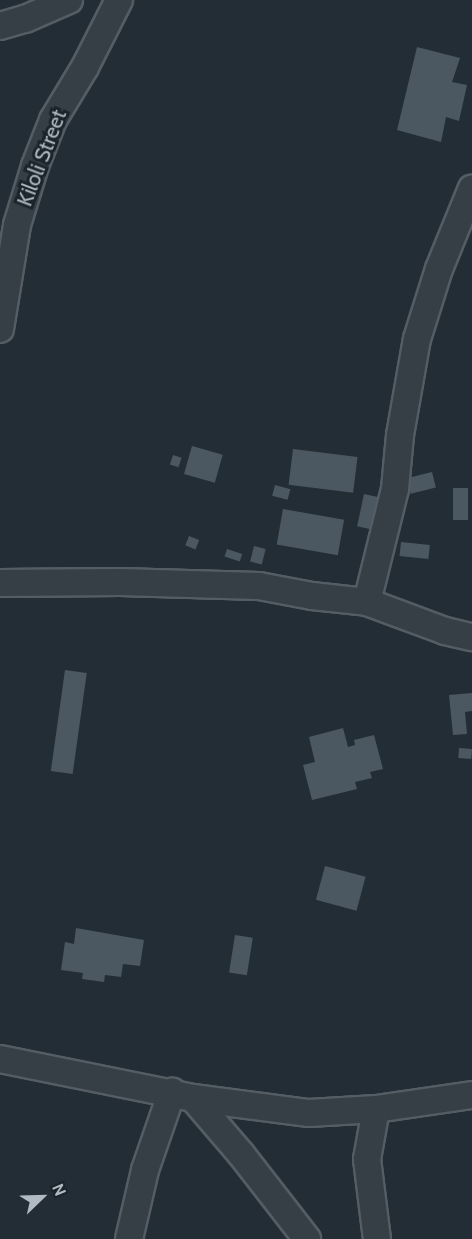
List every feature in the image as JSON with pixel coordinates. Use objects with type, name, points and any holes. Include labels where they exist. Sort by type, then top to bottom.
[{"type":"street","points":[[0,26],[25,19],[69,0]]},
{"type":"street","name":"Kiloli Street","points":[[0,329],[17,225],[35,166],[52,120],[85,67],[119,0]]},
{"type":"street","points":[[367,602],[395,489],[400,435],[417,339],[439,269],[472,188]]},
{"type":"street","points":[[0,583],[120,582],[259,586],[312,596],[367,602],[445,631],[472,637]]},
{"type":"street","points":[[0,1059],[182,1095],[309,1113],[376,1109],[472,1095]]},
{"type":"street","points":[[129,1239],[145,1170],[182,1095]]},
{"type":"street","points":[[182,1095],[241,1154],[307,1239]]},
{"type":"street","points":[[376,1109],[367,1159],[377,1239]]},
{"type":"building","points":[[417,47],[460,58],[452,82],[467,85],[459,121],[446,117],[441,142],[397,130]]},
{"type":"building","points":[[192,446],[223,455],[215,483],[184,474]]},
{"type":"building","points":[[293,449],[358,457],[353,493],[289,485]]},
{"type":"building","points":[[173,455],[182,458],[178,467],[170,465]]},
{"type":"building","points":[[432,472],[436,488],[411,494],[407,478]]},
{"type":"building","points":[[275,485],[290,489],[288,500],[272,496]]},
{"type":"building","points":[[453,488],[468,488],[468,520],[453,520]]},
{"type":"building","points":[[364,494],[378,497],[371,529],[357,526]]},
{"type":"building","points":[[283,509],[344,520],[338,555],[277,544]]},
{"type":"building","points":[[189,536],[199,540],[195,549],[185,545]]},
{"type":"building","points":[[401,542],[430,545],[428,559],[400,556]]},
{"type":"building","points":[[254,546],[266,549],[262,564],[250,562]]},
{"type":"building","points":[[227,549],[242,554],[240,562],[225,557]]},
{"type":"building","points":[[65,670],[87,673],[73,774],[51,771]]},
{"type":"building","points":[[472,693],[472,711],[465,712],[467,734],[453,735],[449,695]]},
{"type":"building","points":[[343,728],[348,747],[355,745],[354,740],[374,735],[383,769],[370,772],[372,778],[355,782],[357,789],[312,800],[303,765],[315,762],[309,737]]},
{"type":"building","points":[[459,748],[472,749],[471,759],[458,758]]},
{"type":"building","points":[[325,866],[366,877],[357,911],[316,900]]},
{"type":"building","points":[[76,928],[144,940],[140,966],[123,964],[121,977],[105,975],[104,982],[82,979],[83,973],[61,970],[65,942],[74,944]]},
{"type":"building","points":[[235,935],[253,938],[247,975],[229,973]]}]
